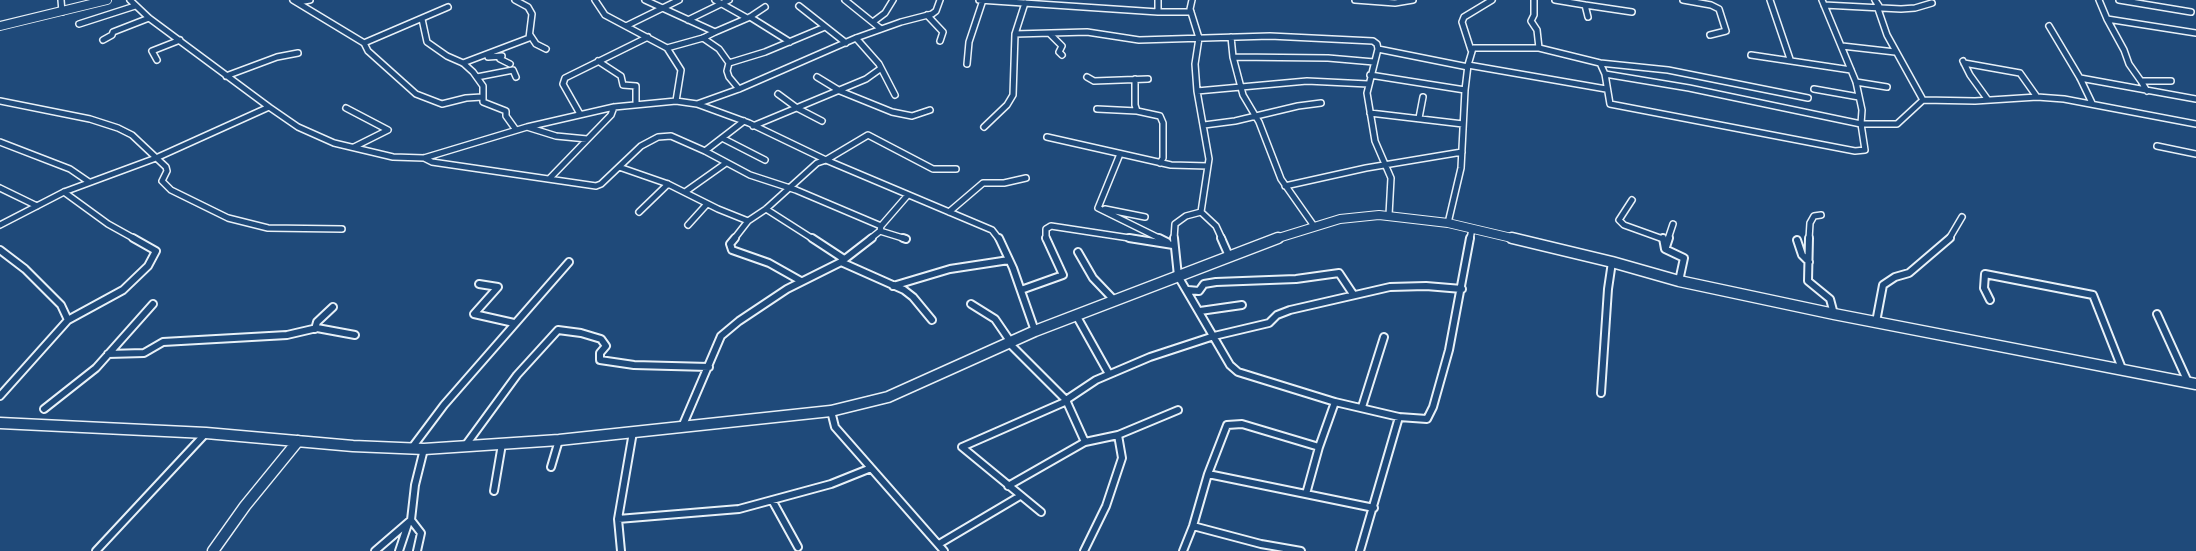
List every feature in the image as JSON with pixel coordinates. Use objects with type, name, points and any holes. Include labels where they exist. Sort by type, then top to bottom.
[{"type":"main road","points":[[0,26],[107,0]]},
{"type":"main road","points":[[0,423],[206,433],[353,446],[424,449],[560,440],[831,411],[888,397],[1035,330],[1229,256],[1314,226],[1340,219],[1389,215],[1448,223],[1612,262],[1679,281],[1834,314],[2123,371],[2192,383]]},
{"type":"main road","points":[[213,551],[245,506],[298,441]]},
{"type":"street","points":[[61,0],[62,12]]},
{"type":"street","points":[[130,0],[149,18],[269,108],[314,135],[393,157],[424,158],[527,127],[580,114],[636,104],[676,101],[697,104],[744,121],[907,196],[992,230],[998,237],[1009,260],[1035,330]]},
{"type":"street","points":[[293,0],[364,43],[368,51],[416,94],[442,104],[466,98],[482,97]]},
{"type":"street","points":[[298,2],[310,0]]},
{"type":"street","points":[[514,0],[531,10],[532,14],[529,28],[530,35],[536,44],[546,49]]},
{"type":"street","points":[[595,0],[605,15],[667,48],[681,70],[676,101]]},
{"type":"street","points":[[645,0],[715,32]]},
{"type":"street","points":[[626,26],[679,0]]},
{"type":"street","points":[[715,0],[790,42]]},
{"type":"street","points":[[688,20],[729,0]]},
{"type":"street","points":[[845,0],[882,29]]},
{"type":"street","points":[[873,22],[885,13],[893,0]]},
{"type":"street","points":[[697,104],[739,89],[856,38],[927,15],[936,11],[940,0]]},
{"type":"street","points":[[979,0],[1158,12],[1191,12]]},
{"type":"street","points":[[967,64],[969,42],[983,0]]},
{"type":"street","points":[[1070,6],[1072,0]]},
{"type":"street","points":[[1158,0],[1158,12]]},
{"type":"street","points":[[1192,0],[1191,12],[1199,38],[1195,64],[1197,91],[1209,160],[1201,212]]},
{"type":"street","points":[[1355,0],[1395,3],[1413,0]]},
{"type":"street","points":[[1448,223],[1461,168],[1465,90],[1471,50],[1462,22],[1464,16],[1492,0]]},
{"type":"street","points":[[1534,0],[1534,14],[1531,21],[1537,30],[1539,48]]},
{"type":"street","points":[[1555,0],[1632,12]]},
{"type":"street","points":[[1683,0],[1711,5],[1719,9],[1726,31],[1710,35]]},
{"type":"street","points":[[1770,0],[1790,59]]},
{"type":"street","points":[[1875,0],[1879,6],[1877,6],[1895,52],[1923,100]]},
{"type":"street","points":[[2099,0],[2107,19],[2124,50],[2129,64],[2147,91]]},
{"type":"street","points":[[2119,0],[2191,12]]},
{"type":"street","points":[[1600,63],[1605,74],[1606,89],[1610,104],[1861,151],[1865,150],[1860,124],[1862,110],[1856,82],[1823,2],[1909,8],[1932,3]]},
{"type":"street","points":[[984,127],[1008,105],[1014,95],[1015,34],[1025,3]]},
{"type":"street","points":[[1585,5],[1588,17]]},
{"type":"street","points":[[80,24],[135,6]]},
{"type":"street","points":[[799,6],[846,43]]},
{"type":"street","points":[[364,43],[448,7]]},
{"type":"street","points":[[667,48],[703,38],[748,18],[765,7]]},
{"type":"street","points":[[927,15],[943,32],[940,41]]},
{"type":"street","points":[[103,40],[112,36],[113,32],[149,18]]},
{"type":"street","points":[[422,18],[428,42],[463,63],[478,77],[483,86],[482,97],[484,103],[506,111],[506,116],[516,130]]},
{"type":"street","points":[[2107,19],[2196,33]]},
{"type":"street","points":[[2049,26],[2080,78],[2092,103]]},
{"type":"street","points":[[729,63],[790,42],[825,27]]},
{"type":"street","points":[[1015,34],[1087,32],[1139,40],[1270,36],[1373,41],[1377,44],[1378,49],[1370,75],[1367,94],[1375,141],[1386,164],[1392,186],[1389,215]]},
{"type":"street","points":[[1050,34],[1062,46],[1059,52],[1062,55]]},
{"type":"street","points":[[463,63],[529,38],[530,35]]},
{"type":"street","points":[[580,114],[563,84],[565,78],[648,37]]},
{"type":"street","points":[[1231,37],[1233,57],[1241,86],[1254,116],[1259,122],[1276,170],[1285,186],[1314,226]]},
{"type":"street","points":[[703,38],[719,49],[729,63],[727,71],[729,77],[739,89]]},
{"type":"street","points":[[856,38],[879,64],[880,69],[895,95]]},
{"type":"street","points":[[157,60],[151,52],[152,51],[180,40]]},
{"type":"street","points":[[1842,46],[1895,52]]},
{"type":"street","points":[[1471,50],[1513,47],[1539,48],[1600,63],[1668,70],[1808,98]]},
{"type":"street","points":[[1378,49],[1606,89]]},
{"type":"street","points":[[226,76],[273,58],[298,53]]},
{"type":"street","points":[[488,54],[486,57],[502,56],[500,59],[510,64]]},
{"type":"street","points":[[1751,55],[1790,59],[1851,70]]},
{"type":"street","points":[[1233,57],[1328,58],[1374,62]]},
{"type":"street","points":[[598,61],[621,76],[623,85],[636,86],[636,104]]},
{"type":"street","points":[[1988,100],[1963,62],[2020,73],[2037,97]]},
{"type":"street","points":[[753,126],[840,91],[866,79],[880,69]]},
{"type":"street","points":[[478,77],[513,70],[516,77]]},
{"type":"street","points":[[1605,74],[1690,88],[1860,124],[1897,124],[1923,100],[1988,100],[2037,97],[2092,103],[2196,124]]},
{"type":"street","points":[[1370,75],[1465,90]]},
{"type":"street","points":[[817,77],[840,91],[872,105],[906,115],[919,115],[930,110]]},
{"type":"street","points":[[1087,77],[1094,81],[1148,79]]},
{"type":"street","points":[[2080,78],[2196,99]]},
{"type":"street","points":[[1135,79],[1134,98],[1137,111]]},
{"type":"street","points":[[1197,91],[1307,81],[1368,84]]},
{"type":"street","points":[[2141,82],[2171,81]]},
{"type":"street","points":[[1856,82],[1887,87]]},
{"type":"street","points":[[1814,89],[1859,97]]},
{"type":"street","points":[[778,94],[797,108],[822,121]]},
{"type":"street","points":[[1419,118],[1424,97]]},
{"type":"street","points":[[0,101],[90,120],[118,128],[137,139],[166,167],[166,175],[162,181],[171,190],[183,198],[228,218],[268,228],[342,229]]},
{"type":"street","points":[[1204,125],[1235,121],[1321,103]]},
{"type":"street","points":[[550,178],[611,115],[614,107]]},
{"type":"street","points":[[0,225],[64,192],[156,158],[269,108]]},
{"type":"street","points":[[346,108],[388,130],[381,135],[354,147]]},
{"type":"street","points":[[1097,109],[1137,111],[1160,116],[1163,119],[1163,158],[1160,163]]},
{"type":"street","points":[[1370,113],[1463,124]]},
{"type":"street","points":[[705,150],[744,121]]},
{"type":"street","points":[[527,127],[556,136],[587,139]]},
{"type":"street","points":[[424,158],[432,162],[598,186],[641,146],[665,135],[705,150],[750,175],[788,188],[906,239]]},
{"type":"street","points":[[801,281],[769,262],[747,256],[730,247],[730,244],[748,221],[766,209],[817,163],[826,160],[870,135],[901,154],[933,169],[956,170]]},
{"type":"street","points":[[1047,137],[1160,163],[1183,166],[1208,166]]},
{"type":"street","points":[[722,138],[765,160]]},
{"type":"street","points":[[0,142],[70,169],[89,182]]},
{"type":"street","points":[[2157,146],[2196,154]]},
{"type":"street","points":[[1285,186],[1386,164],[1462,152]]},
{"type":"street","points":[[1098,208],[1120,154]]},
{"type":"street","points":[[685,192],[726,163]]},
{"type":"street","points":[[619,166],[668,184],[707,204],[748,221]]},
{"type":"street","points":[[949,212],[983,182],[1004,183],[1026,178]]},
{"type":"street","points":[[639,212],[668,184]]},
{"type":"street","points":[[0,188],[37,206]]},
{"type":"street","points":[[0,396],[68,320],[121,291],[148,266],[156,254],[156,251],[108,224],[64,192]]},
{"type":"street","points":[[682,427],[721,336],[739,321],[801,281],[843,260],[881,228],[907,196]]},
{"type":"street","points":[[1632,200],[1619,220],[1624,225],[1663,238],[1665,249]]},
{"type":"street","points":[[688,225],[707,204]]},
{"type":"street","points":[[1098,208],[1145,217]]},
{"type":"street","points":[[1098,208],[1174,245]]},
{"type":"street","points":[[766,209],[843,260],[893,286],[904,290],[913,297],[932,320]]},
{"type":"street","points":[[1201,212],[1186,216],[1175,224],[1174,245],[1178,276],[1188,290],[1230,365],[1238,372],[1335,402],[1362,407],[1399,417],[1422,419],[1429,418],[1449,350],[1472,229]]},
{"type":"street","points":[[1201,212],[1216,226],[1229,256]]},
{"type":"street","points":[[1821,215],[1814,216],[1810,223],[1808,281],[1832,301],[1834,314]]},
{"type":"street","points":[[1876,322],[1882,285],[1895,276],[1909,273],[1948,241],[1962,217]]},
{"type":"street","points":[[1665,249],[1672,224]]},
{"type":"street","points":[[1021,290],[1063,275],[1045,236],[1046,229],[1051,226],[1174,245]]},
{"type":"street","points":[[1797,240],[1802,254],[1808,262]]},
{"type":"street","points":[[1665,249],[1684,258],[1679,281]]},
{"type":"street","points":[[0,250],[25,269],[61,305],[68,320]]},
{"type":"street","points":[[1078,252],[1093,278],[1114,300]]},
{"type":"street","points":[[893,286],[950,269],[1009,260]]},
{"type":"street","points":[[411,449],[444,405],[514,323],[569,262]]},
{"type":"street","points":[[1601,393],[1608,289],[1612,262]]},
{"type":"street","points":[[1188,290],[1199,291],[1204,284],[1216,282],[1221,283],[1237,280],[1296,279],[1339,273],[1354,294]]},
{"type":"street","points":[[1990,300],[1984,288],[1985,274],[2093,295],[2123,371]]},
{"type":"street","points":[[479,284],[498,287],[474,314],[514,323]]},
{"type":"street","points":[[1041,512],[962,447],[1067,400],[1096,380],[1150,356],[1214,336],[1269,323],[1277,315],[1290,310],[1354,294],[1390,287],[1426,286],[1462,288]]},
{"type":"street","points":[[44,410],[69,391],[108,354],[154,304]]},
{"type":"street","points":[[971,304],[995,319],[1008,338],[1009,343],[1067,400],[1085,442]]},
{"type":"street","points":[[1200,311],[1242,305]]},
{"type":"street","points":[[315,329],[317,322],[333,307]]},
{"type":"street","points":[[2156,314],[2192,383]]},
{"type":"street","points":[[1076,315],[1110,374]]},
{"type":"street","points":[[108,354],[144,353],[163,342],[286,335],[315,329],[355,335]]},
{"type":"street","points":[[465,447],[518,375],[558,330],[580,333],[601,339],[606,346],[598,357],[600,360],[634,365],[709,367]]},
{"type":"street","points":[[1362,407],[1384,337]]},
{"type":"street","points":[[1306,494],[1319,447],[1335,402]]},
{"type":"street","points":[[1008,486],[1085,442],[1118,435],[1178,410]]},
{"type":"street","points":[[831,411],[835,427],[940,548],[1020,496]]},
{"type":"street","points":[[1360,551],[1374,508],[1399,417]]},
{"type":"street","points":[[1183,551],[1193,526],[1208,474],[1227,425],[1235,423],[1251,426],[1319,447]]},
{"type":"street","points":[[621,551],[618,519],[633,432]]},
{"type":"street","points":[[96,551],[206,433]]},
{"type":"street","points":[[1084,551],[1106,506],[1122,458],[1118,435]]},
{"type":"street","points":[[551,467],[560,440]]},
{"type":"street","points":[[494,491],[502,444]]},
{"type":"street","points":[[399,551],[410,522],[415,485],[424,449]]},
{"type":"street","points":[[618,519],[739,510],[831,484],[871,468]]},
{"type":"street","points":[[1208,474],[1374,508]]},
{"type":"street","points":[[772,500],[798,547]]},
{"type":"street","points":[[375,551],[410,522]]},
{"type":"street","points":[[410,522],[421,533],[417,551]]},
{"type":"street","points":[[1193,526],[1260,547],[1301,551]]}]
